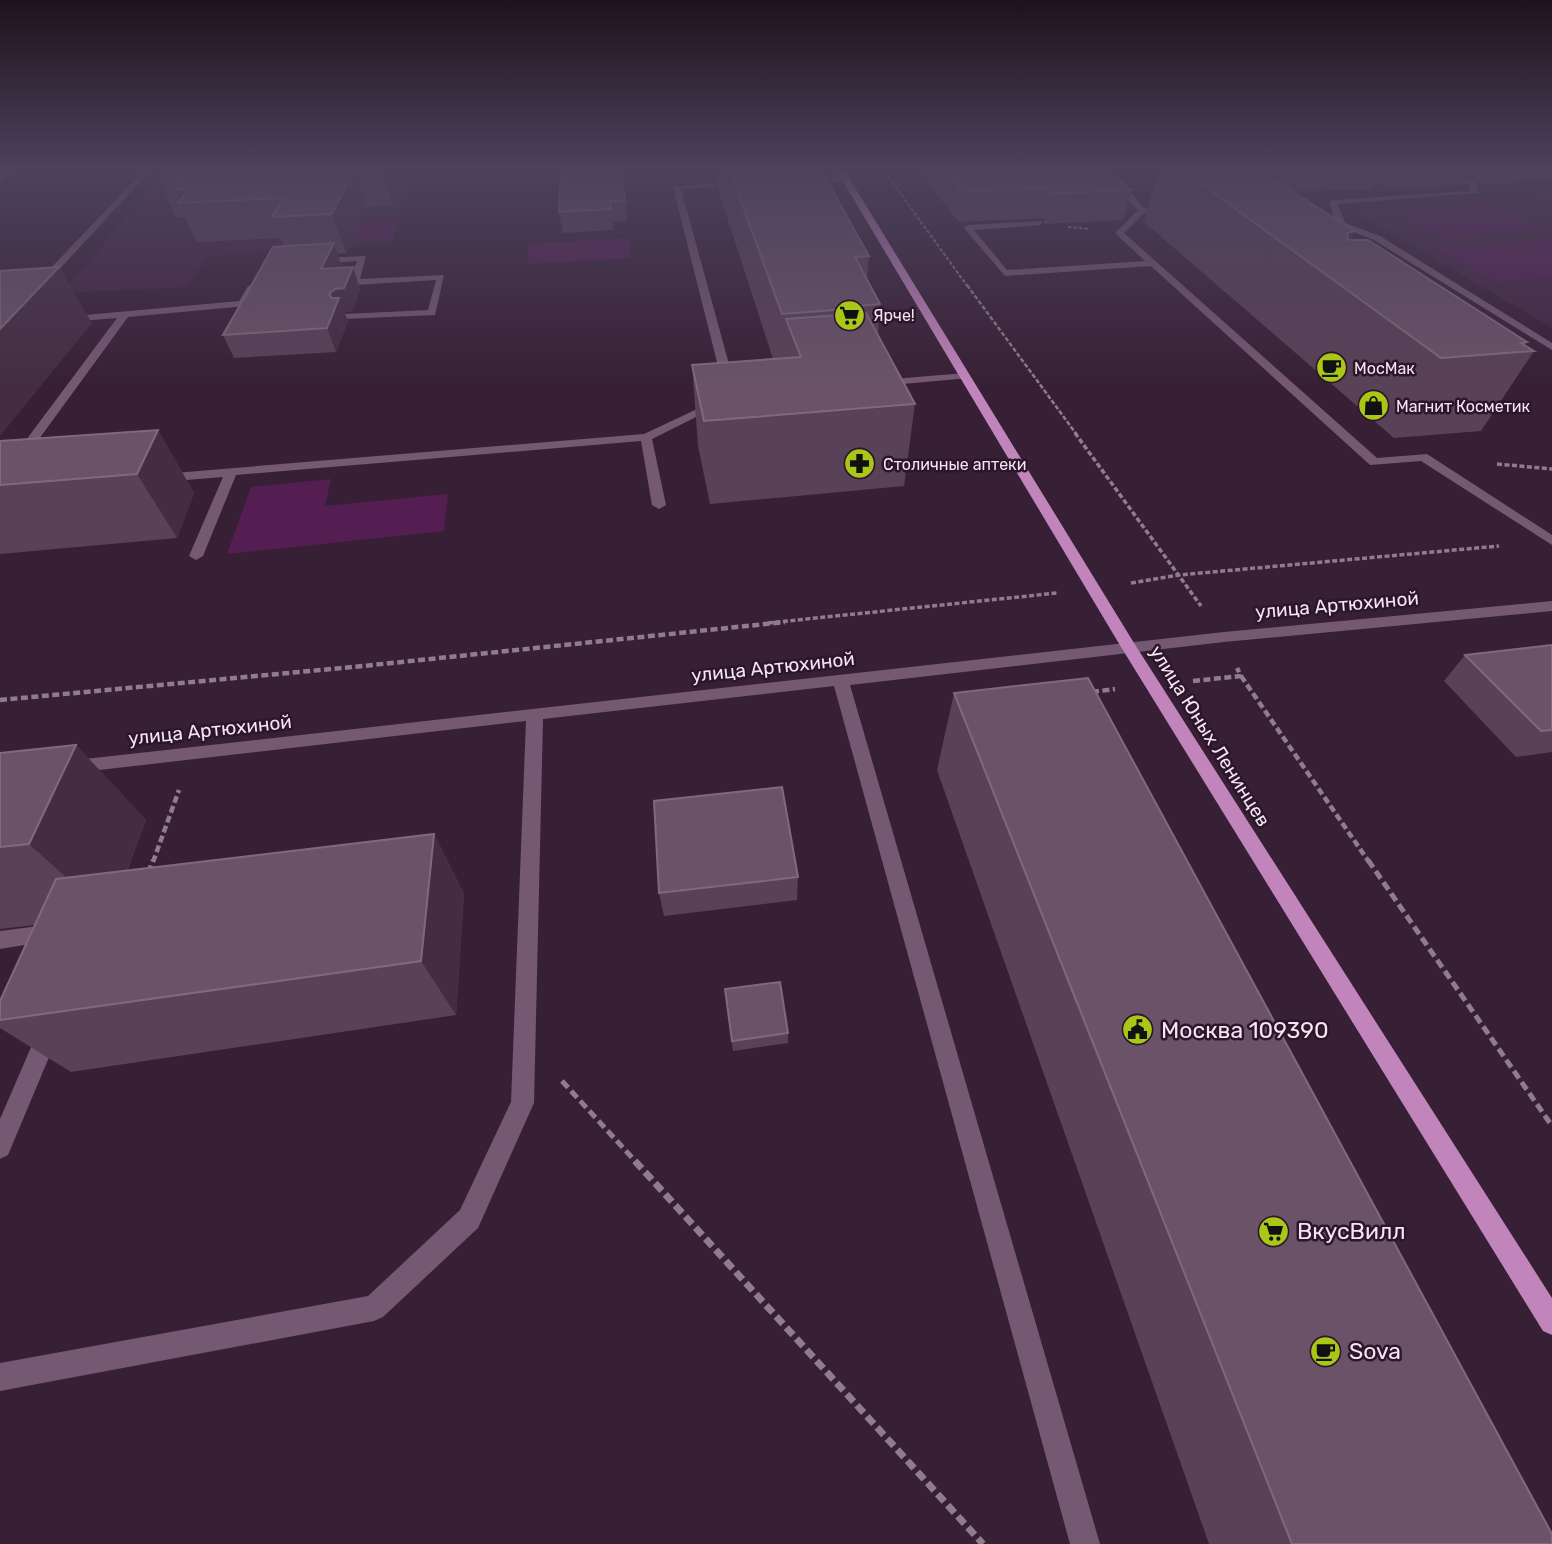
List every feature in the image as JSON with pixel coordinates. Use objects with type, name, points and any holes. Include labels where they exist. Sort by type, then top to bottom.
[{"type":"main road","name":"улица Юных Ленинцев","points":[[883,240],[1129,648],[1552,1322]]},
{"type":"street","points":[[0,302],[50,274],[82,240]]},
{"type":"street","points":[[150,479],[646,437],[732,396],[691,240]]},
{"type":"street","points":[[978,240],[1005,273],[1153,263]]},
{"type":"street","points":[[1127,240],[1374,462],[1423,457],[1552,541]]},
{"type":"street","points":[[1380,240],[1552,346]]},
{"type":"street","points":[[301,262],[363,258],[354,282],[442,277],[432,313],[345,317]]},
{"type":"street","points":[[55,320],[243,304],[258,274]]},
{"type":"street","points":[[1450,300],[1475,299]]},
{"type":"street","points":[[0,484],[125,314]]},
{"type":"street","points":[[863,385],[965,376]]},
{"type":"street","points":[[646,437],[659,505]]},
{"type":"street","points":[[196,556],[231,472]]},
{"type":"street","points":[[0,491],[14,490]]},
{"type":"street","name":"улица Артюхиной","points":[[55,768],[1224,637],[1552,606]]},
{"type":"street","points":[[841,681],[1085,1544]]},
{"type":"street","points":[[0,1377],[374,1308],[468,1219],[522,1103],[535,715]]},
{"type":"street","points":[[0,940],[80,930]]},
{"type":"street","points":[[0,1147],[60,1006]]},
{"type":"path","points":[[935,240],[1224,637]]},
{"type":"path","points":[[0,700],[363,666],[1093,589],[1179,575],[1511,545]]},
{"type":"path","points":[[1241,676],[1552,1126]]},
{"type":"path","points":[[144,886],[181,784]]},
{"type":"path","points":[[524,1039],[984,1544]]},
{"type":"shaded area","points":[[108,240],[393,240],[392,245],[209,256],[187,287],[61,293]]},
{"type":"shaded area","points":[[277,240],[358,240],[274,245]]},
{"type":"shaded area","points":[[629,240],[631,258],[527,264],[529,244]]},
{"type":"shaded area","points":[[1403,240],[1552,240],[1552,328]]},
{"type":"shaded area","points":[[1552,240],[1552,277],[1497,282],[1437,248]]},
{"type":"shaded area","points":[[331,479],[325,506],[448,494],[444,531],[227,554],[251,487]]},
{"type":"building","points":[[755,240],[860,240],[869,256],[855,257],[880,304],[782,314]]},
{"type":"building","points":[[1278,240],[1368,240],[1527,342],[1521,343],[1534,351],[1441,358]]},
{"type":"building","points":[[334,243],[321,269],[353,267],[344,288],[335,289],[329,294],[332,298],[339,298],[327,328],[223,335],[273,247]]},
{"type":"building","points":[[59,267],[0,329],[0,271]]},
{"type":"building","points":[[866,313],[915,404],[704,421],[692,365],[801,357],[786,319]]},
{"type":"building","points":[[158,430],[137,474],[0,485],[0,441]]},
{"type":"building","points":[[1552,645],[1552,730],[1541,731],[1465,655]]},
{"type":"building","points":[[1088,678],[1552,1534],[1552,1544],[1292,1544],[954,693]]},
{"type":"building","points":[[76,745],[29,844],[0,847],[0,753]]},
{"type":"building","points":[[782,787],[798,877],[659,893],[654,801]]},
{"type":"building","points":[[434,834],[421,961],[0,1020],[0,1001],[56,879]]},
{"type":"building","points":[[780,982],[788,1033],[732,1041],[725,989]]},
{"type":"place","name":"Ярче!","points":[[850,315]]},
{"type":"place","name":"МосМак","points":[[1331,368]]},
{"type":"place","name":"Магнит Косметик","points":[[1373,406]]},
{"type":"place","name":"Столичные аптеки","points":[[860,464]]},
{"type":"place","name":"Москва 109390","points":[[1138,1030]]},
{"type":"place","name":"ВкусВилл","points":[[1274,1231]]},
{"type":"place","name":"Sova","points":[[1326,1351]]}]
